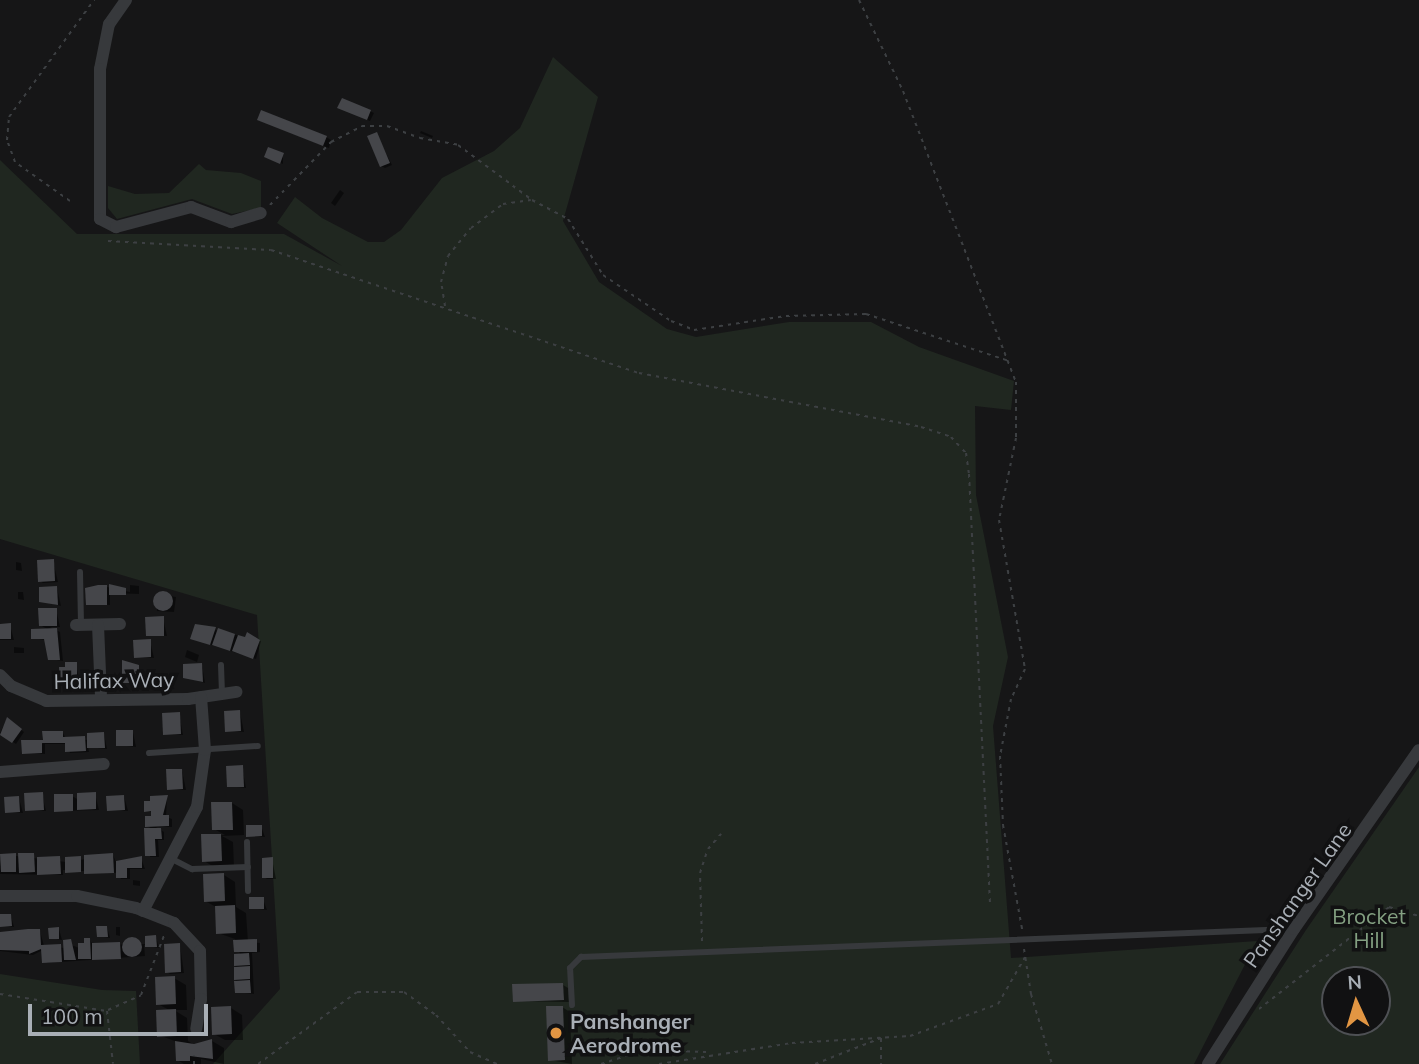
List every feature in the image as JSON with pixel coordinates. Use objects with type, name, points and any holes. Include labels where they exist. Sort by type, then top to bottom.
[{"type":"street","points":[[126,0],[109,24],[100,69],[100,219],[116,227],[191,207],[231,222],[261,213]]},
{"type":"street","points":[[79,625],[120,624]]},
{"type":"street","points":[[98,625],[101,697]]},
{"type":"street","name":"Halifax Way","points":[[3,685],[46,701],[101,697],[201,697],[236,692]]},
{"type":"street","points":[[143,911],[197,807],[205,750],[201,697]]},
{"type":"street","name":"Panshanger Lane","points":[[1208,1064],[1294,929],[1419,750]]},
{"type":"street","points":[[0,772],[104,764]]},
{"type":"street","points":[[0,896],[76,896],[143,911],[170,921],[200,951],[201,999],[196,1029]]},
{"type":"lane","points":[[79,625],[80,572]]},
{"type":"lane","points":[[221,666],[222,694]]},
{"type":"lane","points":[[149,754],[258,746]]},
{"type":"lane","points":[[247,842],[248,891]]},
{"type":"lane","points":[[170,858],[192,869],[248,867]]},
{"type":"lane","points":[[572,1005],[570,968],[575,959],[703,949],[1023,941],[1294,929]]},
{"type":"path","points":[[70,201],[15,162],[7,140],[9,117],[94,0]]},
{"type":"path","points":[[859,0],[903,91],[1016,382],[1016,438],[999,520],[1025,669],[1003,727],[1000,796],[1025,956],[1052,1064]]},
{"type":"path","points":[[261,213],[331,142],[362,126],[387,126],[420,138],[458,145],[532,200],[568,219],[603,275],[671,321],[694,330],[786,316],[866,314],[1009,361]]},
{"type":"path","points":[[445,307],[441,282],[448,256],[471,228],[503,204],[532,200]]},
{"type":"path","points":[[108,241],[271,250],[639,373],[921,427],[951,437],[966,453],[969,474],[990,903]]},
{"type":"path","points":[[703,949],[700,873],[708,849],[721,834]]},
{"type":"path","points":[[1258,1010],[1389,907],[1419,916]]},
{"type":"path","points":[[0,994],[107,1011],[141,995],[170,921]]},
{"type":"path","points":[[659,1064],[710,1053],[910,1036],[998,1004],[1025,956]]},
{"type":"path","points":[[258,1064],[357,992],[404,992],[436,1015],[470,1052],[497,1064]]},
{"type":"path","points":[[107,1011],[113,1064]]},
{"type":"path","points":[[815,1064],[881,1038]]},
{"type":"path","points":[[881,1038],[881,1064]]},
{"type":"path","points":[[601,1064],[643,1050],[710,1053]]},
{"type":"path","points":[[194,1055],[194,1064]]},
{"type":"green space","name":"Panshanger Aerodrome","points":[[553,57],[598,97],[563,221],[599,282],[667,329],[696,337],[789,322],[871,322],[919,347],[1014,381],[1011,410],[975,406],[976,495],[1008,657],[993,726],[1011,958],[1257,941],[1194,1064],[213,1064],[280,989],[257,615],[0,539],[0,160],[77,234],[284,234],[342,266],[277,223],[295,197],[322,218],[368,242],[384,242],[401,230],[442,178],[494,151],[520,128]]},
{"type":"green space","points":[[199,164],[206,170],[241,173],[261,181],[261,208],[232,214],[192,199],[117,219],[108,208],[108,186],[135,194],[169,193]]},
{"type":"green space","name":"Brocket Hill","points":[[1419,767],[1419,1064],[1220,1064],[1306,930]]},
{"type":"green space","points":[[0,974],[102,990],[136,991],[140,1064],[0,1064]]},
{"type":"building","points":[[342,98],[371,110],[367,120],[337,108]]},
{"type":"building","points":[[261,110],[327,136],[323,146],[257,120]]},
{"type":"building","points":[[377,132],[390,163],[380,167],[367,136]]},
{"type":"building","points":[[268,147],[284,153],[280,164],[264,157]]},
{"type":"building","points":[[54,559],[55,581],[38,582],[37,560]]},
{"type":"building","points":[[109,584],[126,588],[126,595],[109,595]]},
{"type":"building","points":[[107,585],[107,605],[86,605],[85,588]]},
{"type":"building","points":[[57,586],[58,605],[39,602],[39,587]]},
{"type":"building","points":[[159,591],[167,591],[173,601],[167,611],[159,611],[153,605],[153,597]]},
{"type":"building","points":[[38,608],[57,608],[57,626],[39,626]]},
{"type":"building","points":[[164,616],[164,636],[146,636],[145,617]]},
{"type":"building","points":[[11,623],[11,639],[0,639],[0,624]]},
{"type":"building","points":[[195,624],[216,627],[210,645],[190,639]]},
{"type":"building","points":[[57,628],[60,660],[48,660],[44,639],[31,639],[31,629]]},
{"type":"building","points":[[218,628],[235,634],[230,651],[212,645]]},
{"type":"building","points":[[247,632],[260,640],[253,659],[232,651],[238,635],[245,637]]},
{"type":"building","points":[[151,639],[151,657],[134,658],[133,640]]},
{"type":"building","points":[[122,660],[139,665],[139,683],[122,683]]},
{"type":"building","points":[[65,662],[77,662],[77,684],[60,684],[59,667],[65,667]]},
{"type":"building","points":[[202,663],[203,682],[183,678],[183,664]]},
{"type":"building","points":[[240,710],[241,731],[225,732],[224,711]]},
{"type":"building","points":[[180,712],[181,734],[163,735],[162,713]]},
{"type":"building","points":[[7,717],[22,729],[12,743],[0,735]]},
{"type":"building","points":[[116,730],[133,730],[133,746],[116,746]]},
{"type":"building","points":[[42,731],[63,731],[63,737],[85,736],[86,751],[65,752],[65,743],[42,743],[42,753],[22,754],[21,740],[43,740]]},
{"type":"building","points":[[104,732],[105,748],[87,748],[87,733]]},
{"type":"building","points":[[243,765],[244,787],[227,787],[226,766]]},
{"type":"building","points":[[166,769],[182,769],[183,789],[167,790]]},
{"type":"building","points":[[43,792],[44,810],[25,811],[24,793]]},
{"type":"building","points":[[96,792],[96,809],[77,810],[77,793]]},
{"type":"building","points":[[54,794],[73,794],[73,811],[54,812]]},
{"type":"building","points":[[124,795],[125,810],[107,811],[106,796]]},
{"type":"building","points":[[168,795],[163,815],[169,815],[169,826],[145,827],[145,816],[151,816],[151,811],[144,812],[144,801],[150,801],[150,796]]},
{"type":"building","points":[[19,796],[20,812],[5,813],[4,797]]},
{"type":"building","points":[[211,802],[232,802],[233,830],[212,830]]},
{"type":"building","points":[[246,825],[262,825],[262,836],[246,837]]},
{"type":"building","points":[[144,828],[161,828],[162,839],[155,839],[156,856],[145,856]]},
{"type":"building","points":[[201,834],[221,834],[222,861],[202,862]]},
{"type":"building","points":[[16,853],[16,872],[1,872],[0,854]]},
{"type":"building","points":[[18,853],[34,853],[35,872],[19,873]]},
{"type":"building","points":[[113,853],[114,873],[84,874],[84,855]]},
{"type":"building","points":[[60,856],[61,874],[37,875],[37,857]]},
{"type":"building","points":[[81,856],[81,872],[65,873],[65,857]]},
{"type":"building","points":[[142,856],[142,868],[127,868],[127,878],[116,878],[116,861]]},
{"type":"building","points":[[273,857],[273,878],[262,878],[262,858]]},
{"type":"building","points":[[224,873],[225,901],[204,902],[203,874]]},
{"type":"building","points":[[249,897],[264,897],[264,909],[249,909]]},
{"type":"building","points":[[235,905],[236,933],[216,934],[215,906]]},
{"type":"building","points":[[0,914],[11,914],[12,926],[0,927]]},
{"type":"building","points":[[96,926],[107,926],[108,937],[97,937]]},
{"type":"building","points":[[59,927],[59,939],[49,939],[48,928]]},
{"type":"building","points":[[40,929],[41,945],[61,944],[62,962],[42,963],[41,949],[29,954],[29,951],[0,950],[0,932]]},
{"type":"building","points":[[156,935],[157,947],[145,947],[145,936]]},
{"type":"building","points":[[132,937],[139,940],[142,947],[139,954],[132,957],[125,954],[122,947],[125,940]]},
{"type":"building","points":[[84,938],[90,938],[91,959],[78,959],[78,943],[84,943]]},
{"type":"building","points":[[71,939],[76,960],[64,960],[63,940]]},
{"type":"building","points":[[257,939],[257,952],[234,952],[233,940]]},
{"type":"building","points":[[120,942],[121,959],[92,960],[92,943]]},
{"type":"building","points":[[180,943],[181,972],[165,973],[164,944]]},
{"type":"building","points":[[249,953],[250,965],[234,966],[234,954]]},
{"type":"building","points":[[250,966],[250,979],[234,980],[234,967]]},
{"type":"building","points":[[175,976],[176,1004],[156,1005],[155,977]]},
{"type":"building","points":[[250,980],[251,993],[235,993],[234,981]]},
{"type":"building","points":[[563,983],[564,1000],[513,1002],[512,984]]},
{"type":"building","points":[[231,1006],[232,1034],[212,1035],[211,1007]]},
{"type":"building","name":"Panshanger Aerodrome","points":[[546,1006],[563,1006],[565,1060],[548,1061]]},
{"type":"building","points":[[176,1009],[177,1036],[157,1037],[156,1010]]},
{"type":"building","points":[[212,1039],[213,1059],[190,1056],[190,1061],[176,1061],[175,1041],[194,1044]]},
{"type":"place","name":"Panshanger Aerodrome","points":[[556,1033]]}]
